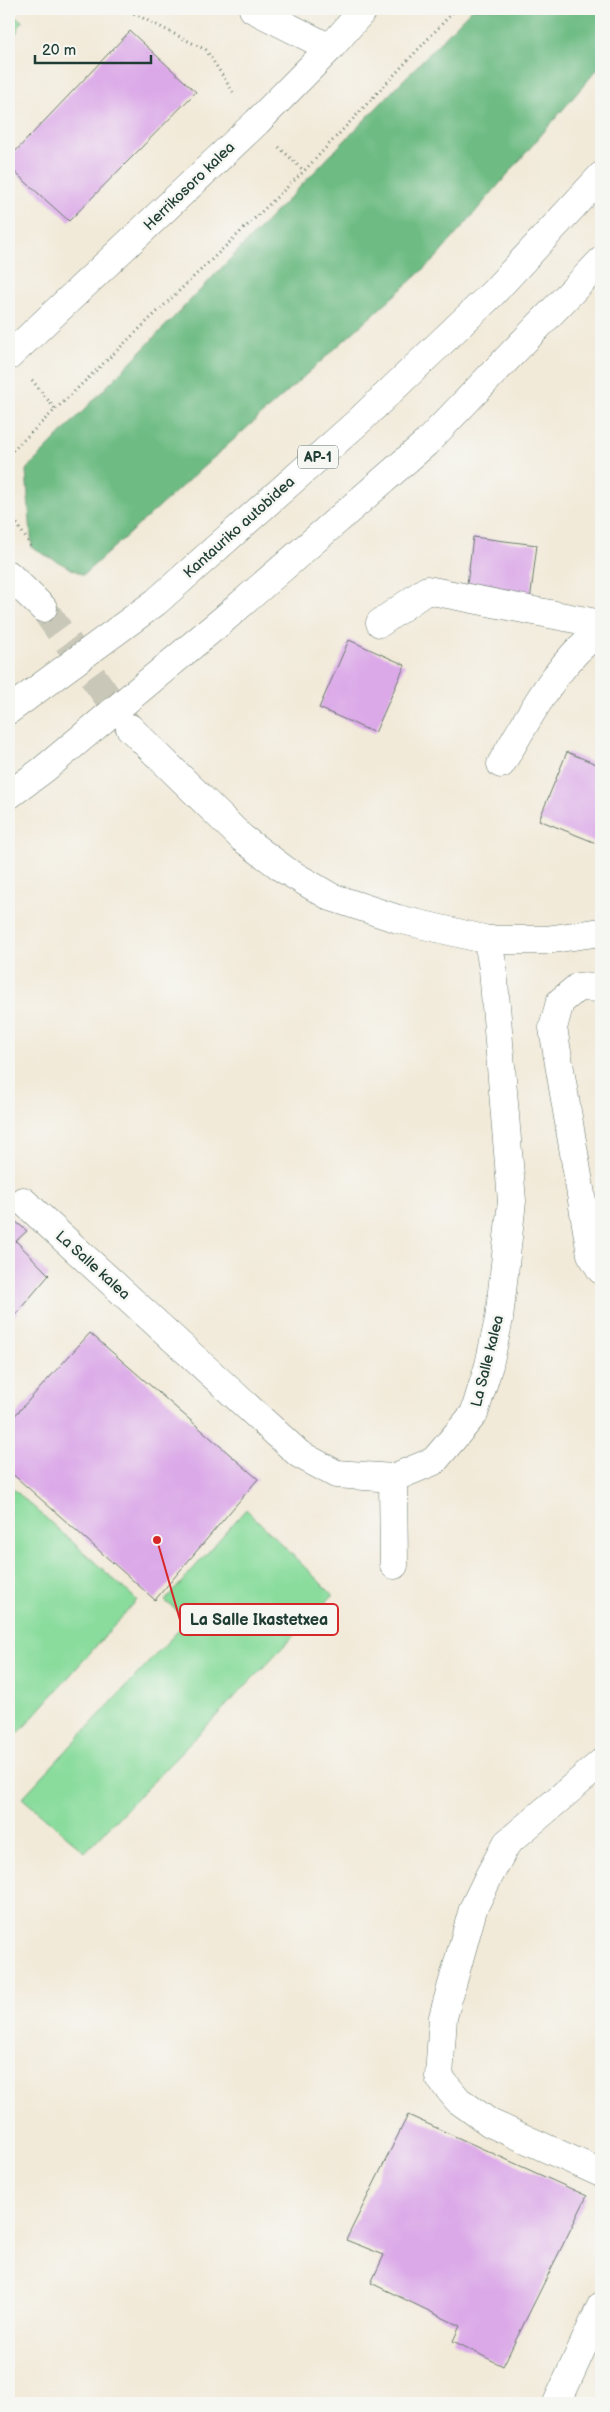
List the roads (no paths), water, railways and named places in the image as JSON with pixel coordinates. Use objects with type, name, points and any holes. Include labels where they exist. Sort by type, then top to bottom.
[{"type":"main road","points":[[253,9],[330,48]]},
{"type":"main road","name":"Herrikosoro kalea","points":[[9,356],[245,132],[330,48],[364,9]]},
{"type":"main road","name":"Kantauriko autobidea","points":[[9,710],[156,602],[358,421],[492,294],[601,176]]},
{"type":"main road","points":[[9,795],[44,770],[224,619],[426,443],[601,261]]},
{"type":"main road","points":[[9,575],[42,608]]},
{"type":"main road","points":[[380,623],[427,590],[601,624]]},
{"type":"main road","points":[[501,764],[554,676],[589,639],[601,630]]},
{"type":"main road","points":[[130,728],[242,838],[284,870],[331,897],[398,919],[488,940],[546,940],[601,932]]},
{"type":"main road","name":"La Salle kalea","points":[[23,1201],[299,1454],[336,1474],[393,1478],[434,1461],[474,1414],[489,1365],[499,1318],[512,1200],[493,969],[488,940]]},
{"type":"main road","points":[[601,988],[578,987],[560,1002],[553,1028],[591,1254],[601,1270]]},
{"type":"main road","points":[[393,1478],[394,1565]]},
{"type":"main road","points":[[601,1763],[508,1843],[490,1876],[473,1910],[443,2017],[439,2076],[458,2100],[490,2123],[601,2173]]},
{"type":"main road","points":[[556,2403],[601,2306]]},
{"type":"tunnel","points":[[43,608],[130,728]]},
{"type":"place","name":"La Salle Ikastetxea","points":[[157,1540]]}]
